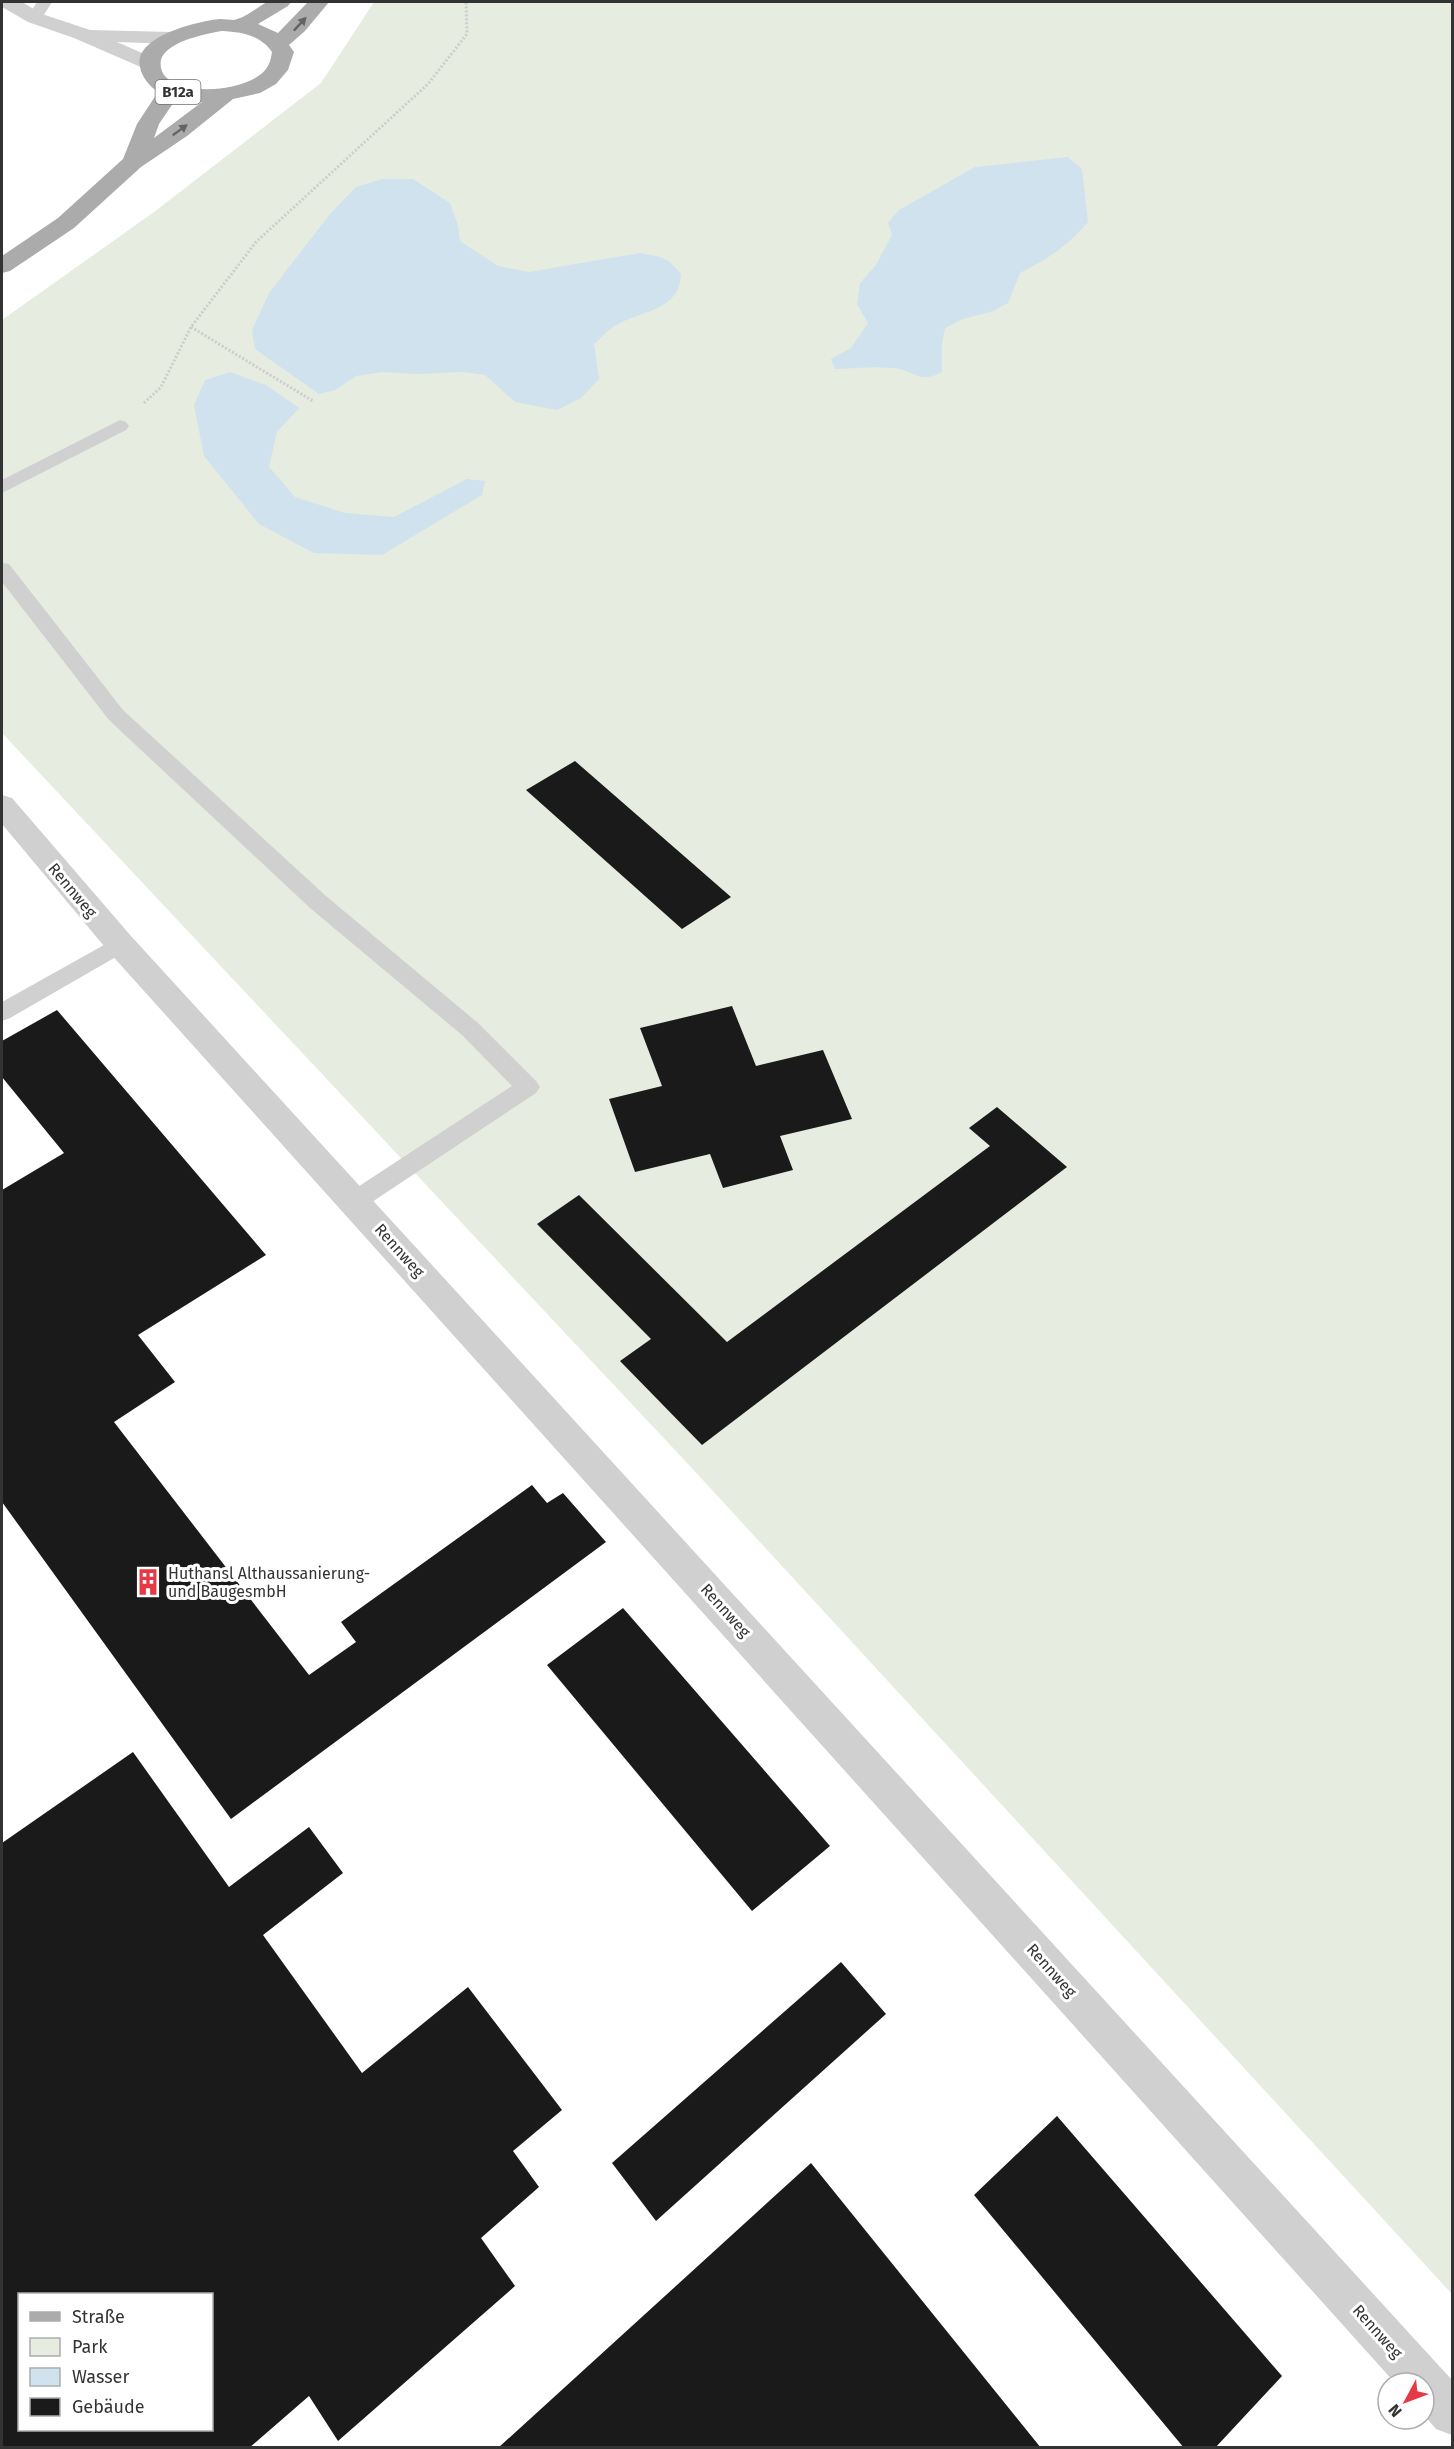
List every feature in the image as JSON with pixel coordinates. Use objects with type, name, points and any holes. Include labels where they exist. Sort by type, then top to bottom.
[{"type":"main road","name":"B12a","points":[[239,26],[282,2]]},
{"type":"main road","points":[[278,44],[319,2]]},
{"type":"main road","name":"B12a","points":[[239,26],[256,30],[278,44],[283,52],[278,70],[257,86],[225,95],[196,96],[159,83],[152,74],[150,65],[153,55],[172,38],[204,27],[239,26]]},
{"type":"main road","name":"B12a","points":[[133,162],[148,124],[171,89]]},
{"type":"main road","name":"B12a","points":[[2,266],[66,223],[133,162],[179,131],[225,95]]},
{"type":"street","points":[[8,2],[40,10],[81,34],[150,65]]},
{"type":"street","points":[[81,34],[172,38]]},
{"type":"street","name":"Rennweg","points":[[2,805],[120,945],[355,1201],[1452,2413]]},
{"type":"lane","points":[[2,487],[120,426]]},
{"type":"lane","points":[[2,568],[116,715],[318,902],[470,1029],[528,1087],[355,1201]]},
{"type":"lane","points":[[2,1012],[120,945]]},
{"type":"path","points":[[120,426],[161,387],[191,327],[256,242],[428,84],[467,34],[466,2]]},
{"type":"path","points":[[191,327],[313,401]]},
{"type":"green space","points":[[374,2],[1452,2],[1452,2294],[689,1465],[2,733],[2,320],[154,212],[321,83]]},
{"type":"water","points":[[1068,157],[1082,169],[1088,222],[1057,251],[1020,273],[1008,303],[993,311],[963,319],[945,328],[942,344],[942,372],[934,376],[921,377],[892,368],[835,369],[831,359],[851,348],[868,323],[857,304],[860,283],[876,265],[892,235],[888,223],[899,210],[975,167]]},
{"type":"water","points":[[382,179],[413,179],[450,203],[458,225],[460,241],[498,266],[529,272],[640,253],[669,261],[681,274],[679,287],[665,303],[656,309],[622,322],[607,331],[594,344],[599,379],[581,398],[557,410],[515,402],[485,375],[463,372],[419,374],[382,372],[356,376],[335,390],[319,394],[255,349],[252,330],[269,293],[330,214],[356,187]]},
{"type":"water","points":[[230,372],[266,385],[299,408],[277,432],[269,467],[295,497],[345,513],[394,517],[467,479],[485,481],[482,495],[382,555],[314,553],[259,524],[204,456],[194,405],[205,380]]},
{"type":"building","points":[[575,761],[731,897],[682,929],[526,790]]},
{"type":"building","points":[[732,1006],[756,1066],[823,1050],[852,1119],[780,1136],[793,1170],[723,1188],[710,1154],[635,1172],[609,1099],[662,1086],[640,1028]]},
{"type":"building","name":"Huthansl Althaussanierung- und BaugesmbH","points":[[57,1010],[266,1255],[138,1335],[175,1382],[114,1422],[309,1675],[356,1642],[341,1622],[532,1485],[547,1503],[563,1493],[606,1542],[231,1819],[2,1502],[2,1190],[64,1153],[2,1077],[2,1041]]},
{"type":"building","points":[[997,1107],[1067,1167],[702,1445],[620,1361],[651,1339],[537,1224],[579,1195],[727,1342],[990,1146],[969,1128]]},
{"type":"building","points":[[623,1608],[830,1846],[752,1911],[547,1665]]},
{"type":"building","points":[[133,1752],[229,1887],[309,1827],[343,1873],[263,1935],[362,2073],[468,1987],[562,2110],[513,2151],[539,2187],[481,2238],[515,2286],[338,2441],[309,2396],[249,2448],[2,2448],[2,1843]]},
{"type":"building","points":[[841,1962],[886,2014],[656,2221],[612,2163]]},
{"type":"building","points":[[1057,2116],[1282,2376],[1215,2448],[1184,2448],[974,2195]]},
{"type":"building","points":[[811,2163],[1041,2448],[498,2448]]},
{"type":"place","name":"Huthansl Althaussanierung- und BaugesmbH","points":[[148,1582]]}]
